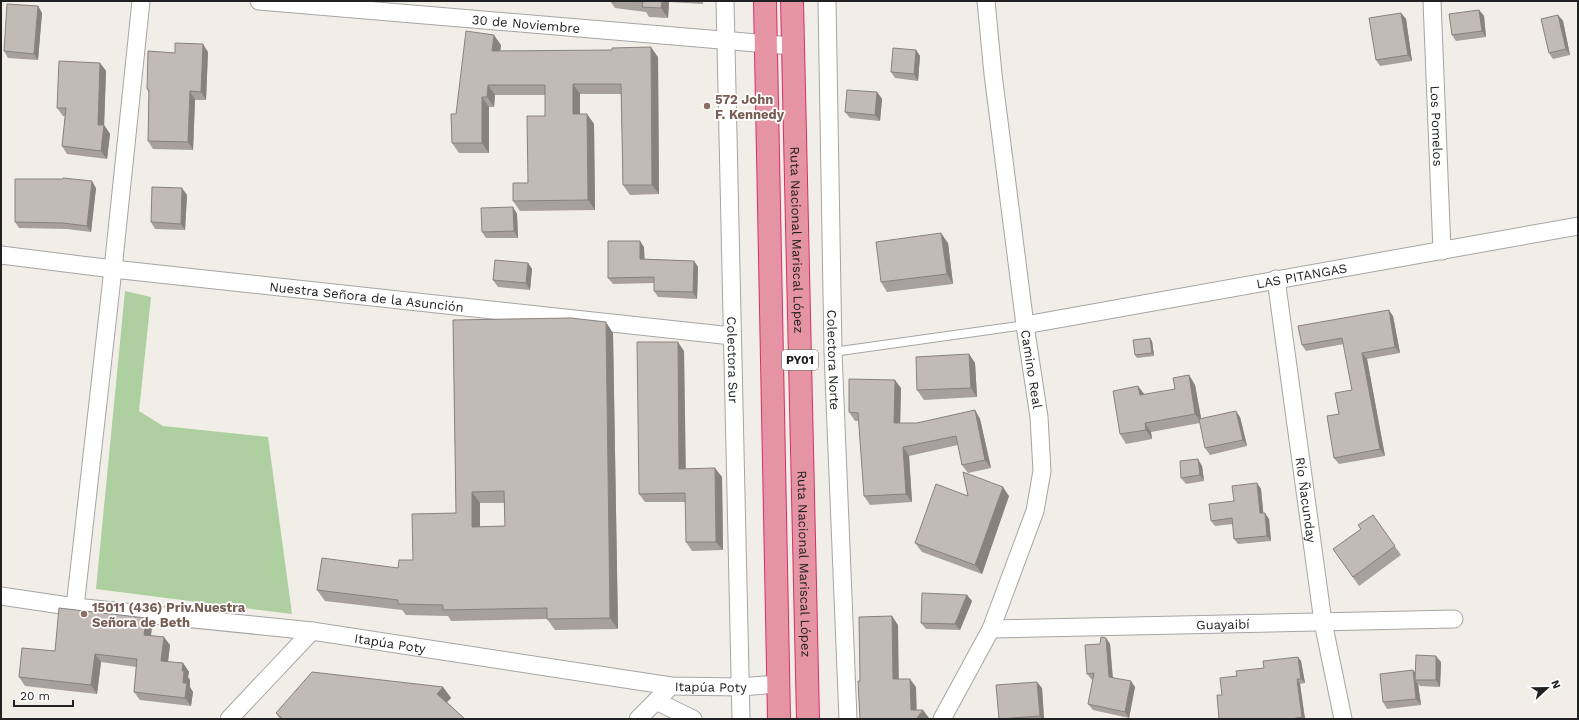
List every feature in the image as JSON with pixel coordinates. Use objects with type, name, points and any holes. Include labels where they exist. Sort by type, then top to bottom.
[{"type":"highway","name":"Ruta Nacional Mariscal López","points":[[765,1],[779,719]]},
{"type":"highway","name":"Ruta Nacional Mariscal López","points":[[792,1],[808,719]]},
{"type":"street","points":[[75,606],[113,269],[141,1]]},
{"type":"street","name":"30 de Noviembre","points":[[259,1],[726,39],[792,46]]},
{"type":"street","name":"Colectora Sur","points":[[726,1],[741,719]]},
{"type":"street","name":"Colectora Norte","points":[[827,1],[833,352],[848,719]]},
{"type":"street","name":"Camino Real","points":[[942,719],[991,629],[1035,511],[1042,471],[1039,417],[1024,326],[994,82],[986,1]]},
{"type":"street","name":"Los Pomelos","points":[[1432,1],[1442,251]]},
{"type":"street","name":"LAS PITANGAS","points":[[1024,326],[1276,279],[1578,226]]},
{"type":"street","name":"Nuestra Señora de la Asunción","points":[[1,255],[113,269],[732,336]]},
{"type":"street","name":"Río Ñacunday","points":[[1276,279],[1323,622],[1343,719]]},
{"type":"street","name":"Itapúa Poty","points":[[1,596],[75,606],[312,631],[671,686],[740,687],[778,684]]},
{"type":"street","name":"Guayaibí","points":[[991,629],[1454,618]]},
{"type":"street","points":[[228,719],[312,631]]},
{"type":"street","points":[[638,719],[671,686]]},
{"type":"street","points":[[656,701],[693,719]]},
{"type":"lane","points":[[833,352],[1024,326]]},
{"type":"green space","points":[[125,291],[151,297],[139,411],[163,426],[268,437],[292,614],[96,589]]},
{"type":"building","points":[[631,1],[662,1],[661,8],[642,7],[643,2]]},
{"type":"building","points":[[7,4],[38,6],[34,54],[4,51]]},
{"type":"building","points":[[1479,10],[1482,31],[1452,35],[1449,14]]},
{"type":"building","points":[[1401,13],[1408,55],[1376,60],[1369,18]]},
{"type":"building","points":[[1558,15],[1566,49],[1549,53],[1541,19]]},
{"type":"building","points":[[466,31],[494,35],[492,51],[612,50],[612,48],[651,47],[652,185],[623,185],[621,84],[573,84],[573,114],[587,114],[588,200],[513,201],[513,183],[528,183],[527,116],[545,116],[545,85],[488,85],[487,97],[482,97],[482,143],[452,143],[451,114],[456,114]]},
{"type":"building","points":[[175,43],[203,44],[201,92],[190,91],[188,142],[148,141],[148,51],[175,53]]},
{"type":"building","points":[[893,48],[916,50],[914,74],[891,72]]},
{"type":"building","points":[[59,61],[100,63],[98,125],[104,125],[101,151],[62,146],[66,108],[57,108]]},
{"type":"building","points":[[847,90],[877,92],[875,115],[845,112]]},
{"type":"building","points":[[63,178],[92,181],[87,226],[63,223],[15,222],[15,179]]},
{"type":"building","points":[[152,187],[182,188],[181,224],[151,222]]},
{"type":"building","points":[[513,207],[514,231],[482,232],[481,208]]},
{"type":"building","points":[[941,233],[947,274],[881,282],[876,242]]},
{"type":"building","points":[[608,241],[640,241],[640,259],[694,261],[693,292],[654,291],[654,277],[608,278]]},
{"type":"building","points":[[495,260],[528,263],[526,283],[493,280]]},
{"type":"building","points":[[1389,310],[1395,347],[1362,353],[1380,449],[1334,458],[1327,416],[1339,414],[1335,393],[1352,390],[1342,338],[1302,345],[1298,326]]},
{"type":"building","points":[[571,318],[606,322],[610,618],[547,619],[547,608],[443,610],[443,605],[398,604],[398,600],[317,590],[322,558],[398,568],[399,560],[413,560],[412,514],[456,513],[453,320]],"holes":[[[504,491],[505,526],[472,527],[472,492]]]},
{"type":"building","points":[[1150,338],[1152,353],[1135,355],[1133,340]]},
{"type":"building","points":[[637,342],[678,342],[679,469],[715,468],[716,542],[686,542],[685,493],[639,494]]},
{"type":"building","points":[[969,354],[971,388],[917,390],[916,357]]},
{"type":"building","points":[[1189,375],[1195,414],[1145,423],[1146,430],[1120,434],[1113,391],[1138,386],[1140,395],[1175,389],[1173,378]]},
{"type":"building","points":[[849,379],[895,380],[894,423],[917,423],[975,410],[985,460],[962,465],[956,436],[903,447],[906,494],[864,496],[858,413],[849,412]]},
{"type":"building","points":[[1236,411],[1243,440],[1205,448],[1199,419]]},
{"type":"building","points":[[1198,459],[1200,475],[1181,478],[1180,461]]},
{"type":"building","points":[[963,472],[1003,487],[975,565],[915,543],[936,484],[968,496]]},
{"type":"building","points":[[1257,483],[1260,513],[1265,513],[1267,536],[1234,539],[1232,518],[1211,521],[1209,504],[1234,501],[1232,486]]},
{"type":"building","points":[[1373,515],[1395,546],[1353,577],[1333,549],[1361,529],[1358,525]]},
{"type":"building","points":[[922,593],[967,595],[955,624],[921,623]]},
{"type":"building","points":[[59,608],[146,618],[144,635],[164,637],[161,661],[183,663],[183,683],[187,683],[185,698],[134,692],[137,659],[95,654],[91,685],[19,677],[22,648],[55,651]]},
{"type":"building","points":[[892,616],[893,679],[910,679],[911,710],[923,710],[916,719],[860,719],[858,681],[860,681],[859,617]]},
{"type":"building","points":[[1101,637],[1106,638],[1109,677],[1131,681],[1125,712],[1088,704],[1094,673],[1087,674],[1085,645],[1100,644]]},
{"type":"building","points":[[1416,655],[1436,656],[1436,680],[1415,680]]},
{"type":"building","points":[[1298,657],[1301,679],[1297,679],[1302,717],[1291,719],[1219,719],[1217,695],[1222,695],[1220,678],[1237,676],[1236,671],[1264,668],[1263,661]]},
{"type":"building","points":[[1413,670],[1416,699],[1383,702],[1380,674]]},
{"type":"building","points":[[312,672],[443,687],[437,694],[465,719],[283,719],[276,713]]},
{"type":"building","points":[[1037,682],[1040,716],[999,719],[996,685]]},
{"type":"place","name":"572 John F. Kennedy","points":[[707,106]]},
{"type":"place","name":"15011 (436) Priv.Nuestra Señora de Beth","points":[[84,614]]}]
